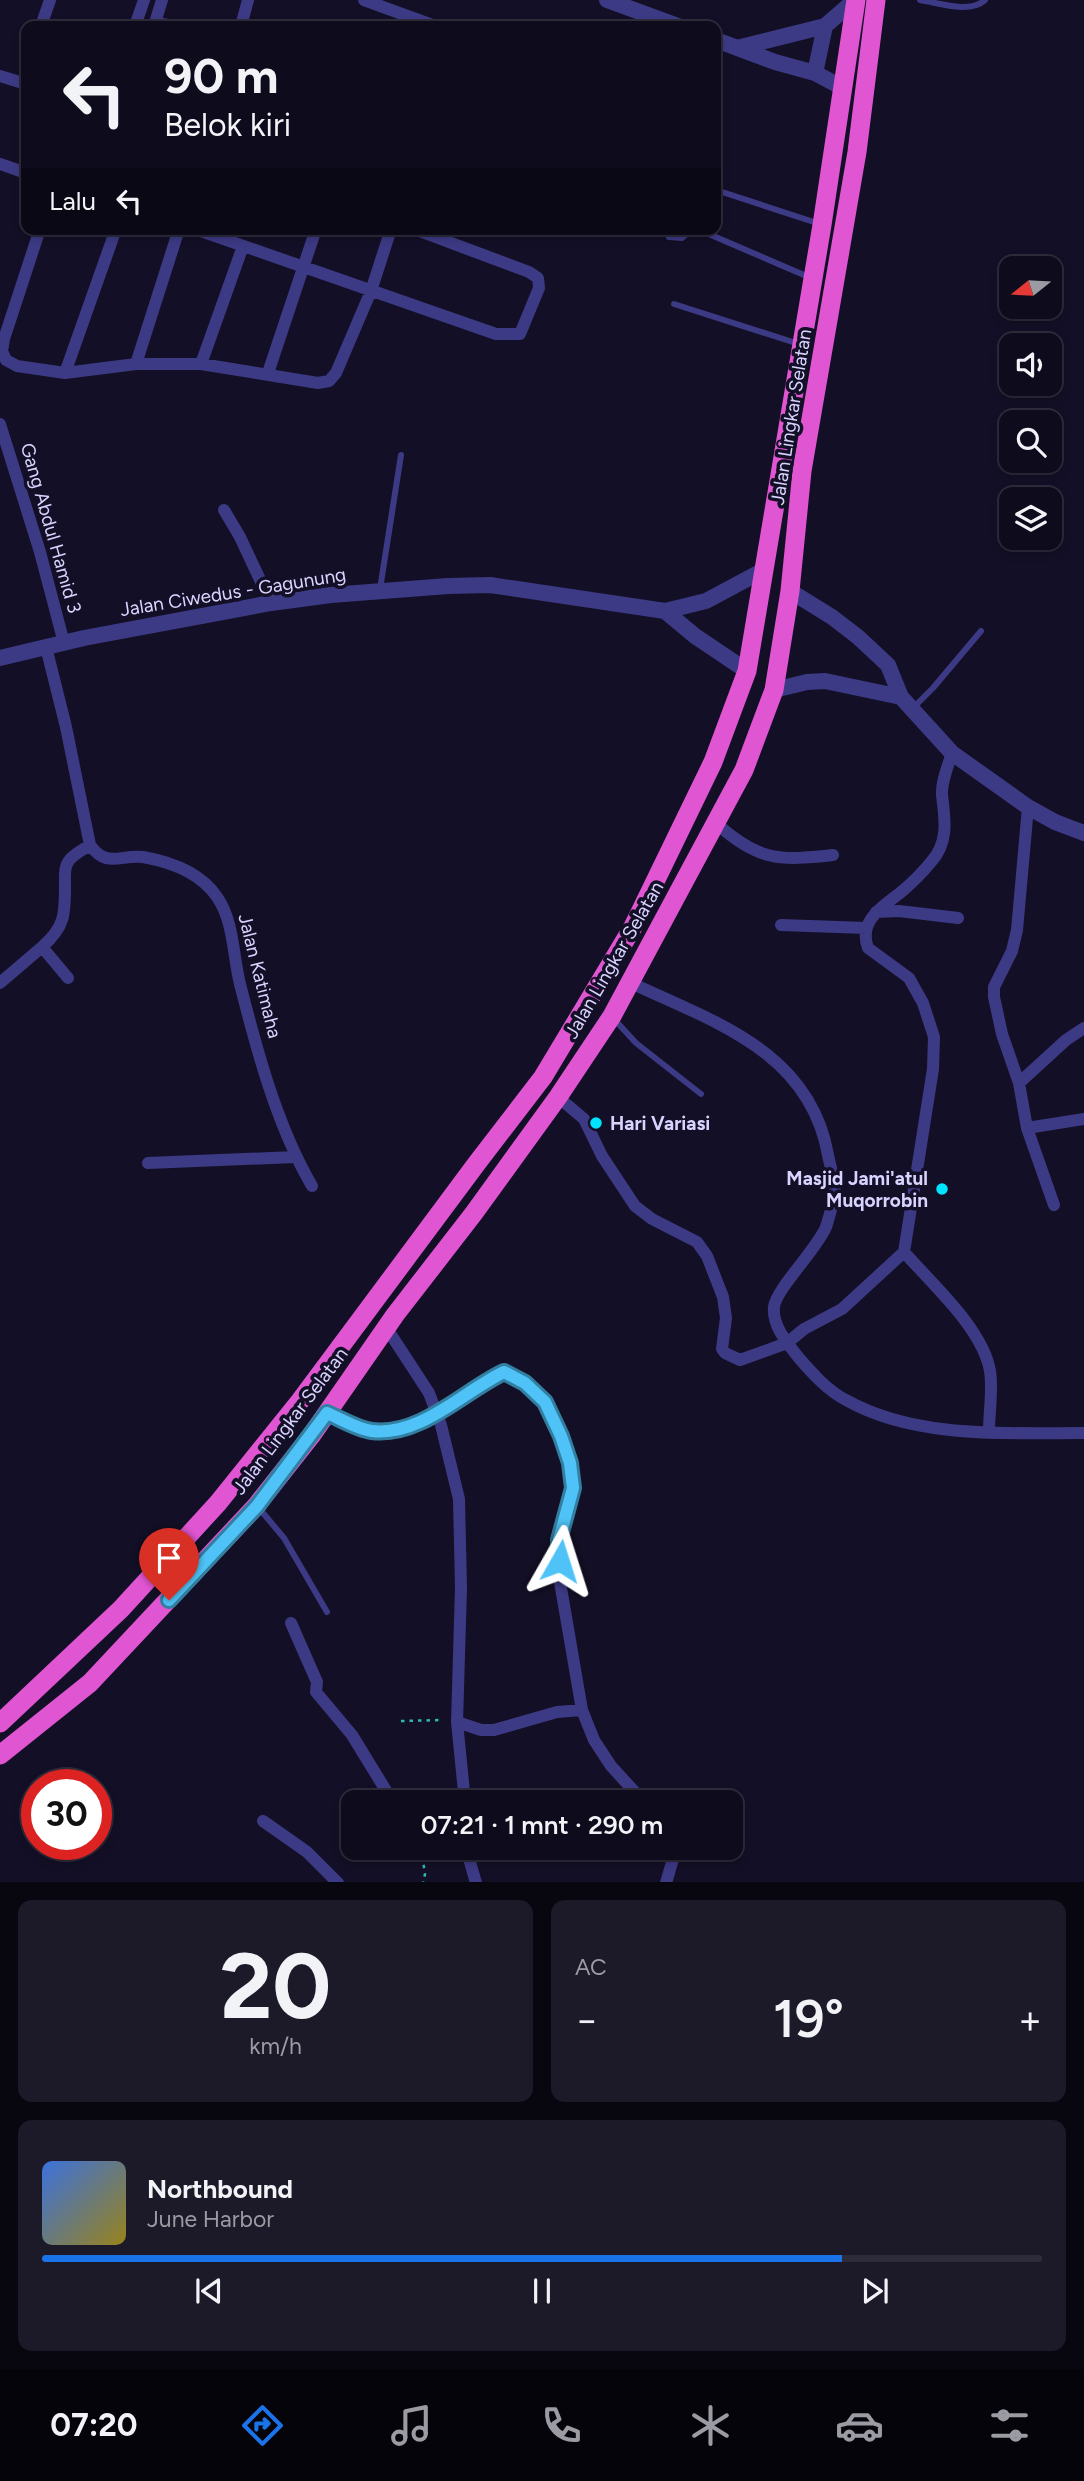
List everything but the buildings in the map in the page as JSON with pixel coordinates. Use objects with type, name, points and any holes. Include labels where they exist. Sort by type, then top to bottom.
[{"type":"highway","name":"Jalan Lingkar Selatan","points":[[0,1723],[121,1609],[218,1503],[300,1401],[543,1077],[633,927],[713,762],[747,671],[822,225],[856,0]]},
{"type":"highway","name":"Jalan Lingkar Selatan","points":[[0,1755],[90,1683],[257,1506],[327,1413],[386,1327],[496,1183],[612,1016],[744,770],[774,690],[790,591],[802,471],[857,152],[876,0]]},
{"type":"highway","points":[[812,278],[836,284]]},
{"type":"highway","points":[[590,999],[612,1016]]},
{"type":"street","points":[[43,21],[50,0]]},
{"type":"street","points":[[137,21],[144,0]]},
{"type":"street","points":[[156,21],[162,0]]},
{"type":"street","points":[[242,21],[248,0]]},
{"type":"street","points":[[364,0],[421,21]]},
{"type":"street","points":[[607,0],[664,21]]},
{"type":"street","points":[[737,48],[825,26],[856,0]]},
{"type":"street","points":[[815,73],[825,26]]},
{"type":"street","points":[[721,42],[775,62],[815,73],[843,88]]},
{"type":"street","points":[[0,76],[21,79]]},
{"type":"street","points":[[0,164],[21,171]]},
{"type":"street","points":[[38,235],[24,272],[2,351],[6,360],[17,366],[65,373],[136,364],[201,364],[318,383],[329,381],[336,373],[371,291],[389,235]]},
{"type":"street","points":[[65,373],[114,235]]},
{"type":"street","points":[[136,364],[177,235]]},
{"type":"street","points":[[212,235],[496,334],[520,334],[539,288],[538,278],[529,272],[430,235]]},
{"type":"street","points":[[268,373],[314,235]]},
{"type":"street","points":[[201,364],[243,246]]},
{"type":"street","name":"Gang Abdul Hamid 3","points":[[0,424],[40,552],[64,643]]},
{"type":"street","points":[[224,510],[240,537],[271,603]]},
{"type":"street","points":[[665,611],[706,601],[762,571]]},
{"type":"street","name":"Jalan Ciwedus - Gagunung","points":[[0,658],[64,643],[331,594],[490,585],[665,611]]},
{"type":"street","points":[[790,591],[832,617],[888,665],[906,703],[952,753],[1028,807],[1055,822],[1084,833]]},
{"type":"street","points":[[665,611],[695,636],[747,671]]},
{"type":"street","points":[[0,983],[54,936],[62,923],[65,910],[65,870],[68,862],[90,845],[66,727],[46,647]]},
{"type":"street","points":[[774,690],[807,682],[825,681],[906,703]]},
{"type":"street","points":[[558,1097],[584,1119],[602,1156],[635,1206],[652,1219],[697,1242],[707,1256],[723,1297],[726,1318],[722,1349],[725,1353],[740,1360],[787,1343],[804,1329],[842,1309],[904,1252],[933,1069],[934,1037],[923,1003],[909,978],[868,948],[865,941],[866,928],[875,912],[903,891],[935,857],[946,832],[942,794],[952,753]]},
{"type":"street","points":[[1028,807],[1017,930],[1012,951],[995,987],[998,1022],[1019,1083],[1027,1128],[1054,1205]]},
{"type":"street","points":[[716,823],[748,849],[767,855],[797,859],[833,855]]},
{"type":"street","name":"Jalan Katimaha","points":[[90,845],[97,855],[108,859],[141,857],[184,869],[203,881],[218,898],[226,915],[233,956],[254,1037],[295,1157],[312,1186]]},
{"type":"street","points":[[875,912],[899,911],[958,918]]},
{"type":"street","points":[[781,925],[866,928]]},
{"type":"street","points":[[42,947],[68,978]]},
{"type":"street","points":[[631,983],[721,1025],[760,1048],[789,1072],[809,1101],[826,1142],[835,1191],[825,1228],[774,1307],[777,1324],[787,1343],[810,1371],[844,1399],[874,1414],[923,1427],[1084,1433]]},
{"type":"street","points":[[1019,1083],[1066,1040],[1084,1028]]},
{"type":"street","points":[[1027,1128],[1084,1119]]},
{"type":"street","points":[[148,1163],[295,1157]]},
{"type":"street","points":[[904,1252],[973,1331],[985,1351],[990,1373],[989,1431]]},
{"type":"street","points":[[386,1327],[429,1393],[459,1499],[461,1588],[457,1720],[464,1790]]},
{"type":"street","points":[[327,1413],[370,1431],[393,1431],[437,1414],[481,1383],[504,1372],[525,1383],[545,1402],[570,1463],[573,1488],[559,1540],[560,1582],[582,1710],[594,1740],[611,1766],[633,1790]]},
{"type":"street","points":[[291,1623],[317,1682],[316,1692],[352,1735],[386,1790]]},
{"type":"street","points":[[457,1720],[481,1730],[494,1730],[557,1712],[582,1710]]},
{"type":"street","points":[[263,1821],[307,1852],[338,1882]]},
{"type":"street","points":[[470,1860],[476,1882]]},
{"type":"street","points":[[666,1882],[674,1860]]},
{"type":"lane","points":[[920,0],[969,7],[979,6],[985,0]]},
{"type":"lane","points":[[721,192],[822,225]]},
{"type":"lane","points":[[669,237],[682,238],[686,235]]},
{"type":"lane","points":[[709,235],[812,278]]},
{"type":"lane","points":[[674,304],[801,345]]},
{"type":"lane","points":[[379,591],[401,455]]},
{"type":"lane","points":[[906,703],[933,688],[981,631]]},
{"type":"lane","points":[[612,1016],[636,1043],[701,1094]]},
{"type":"lane","points":[[257,1506],[284,1538],[327,1612]]},
{"type":"path","points":[[401,1721],[457,1720]]},
{"type":"path","points":[[423,1882],[424,1860]]},
{"type":"place","name":"Hari Variasi","points":[[596,1123]]},
{"type":"place","name":"Masjid Jami'atul Muqorrobin","points":[[942,1189]]},
{"type":"route","points":[[169,1600],[257,1506],[327,1413],[370,1431],[393,1431],[437,1414],[481,1383],[504,1372],[525,1383],[545,1402],[570,1463],[573,1488],[559,1540],[560,1561]]}]
